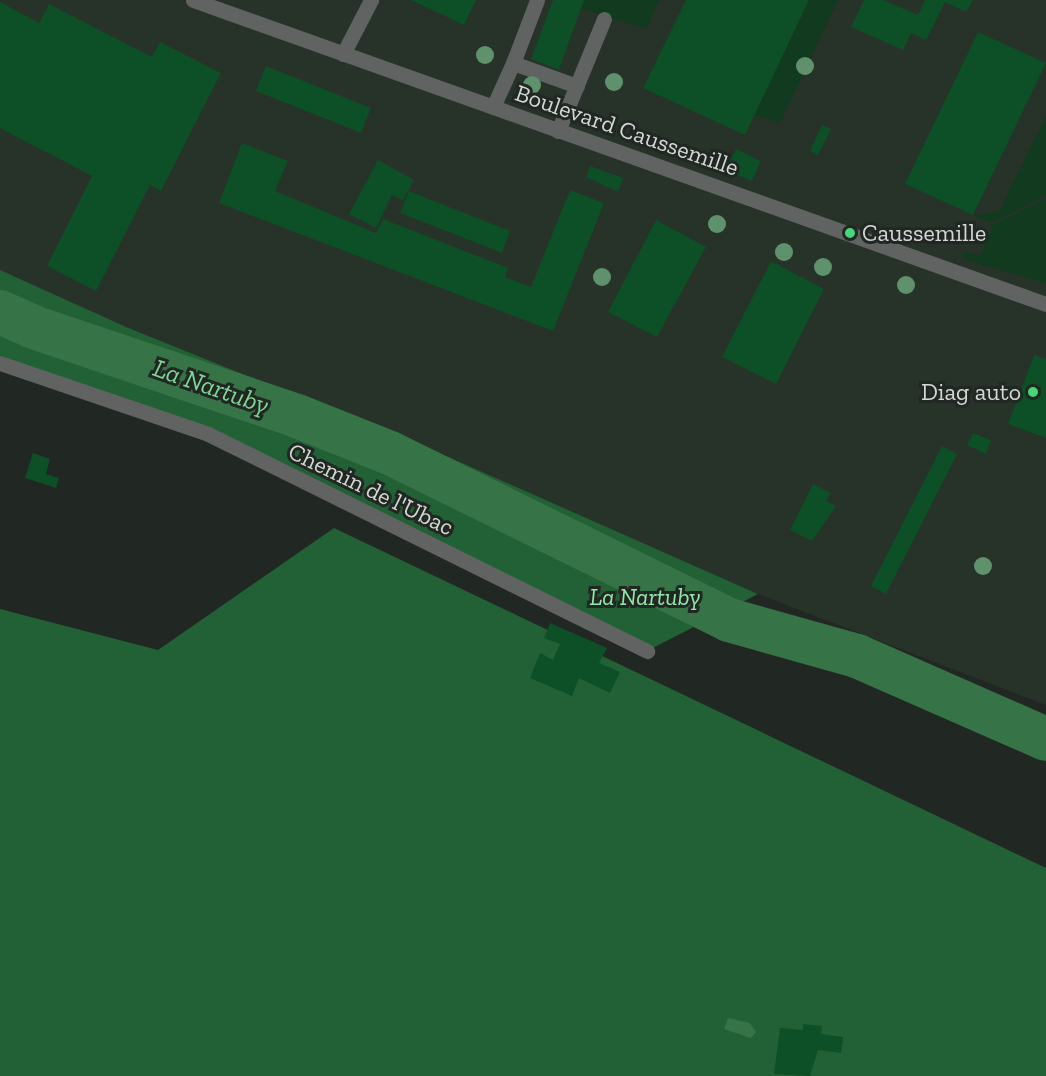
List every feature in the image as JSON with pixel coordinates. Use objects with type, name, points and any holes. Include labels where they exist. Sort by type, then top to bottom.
[{"type":"street","name":"Boulevard Caussemille","points":[[193,0],[1046,304]]},
{"type":"street","points":[[343,54],[371,0]]},
{"type":"street","points":[[493,107],[537,0]]},
{"type":"street","points":[[558,131],[604,19]]},
{"type":"street","points":[[513,63],[577,86]]},
{"type":"street","name":"Chemin de l'Ubac","points":[[0,363],[208,434],[647,651]]},
{"type":"shaded area","points":[[0,0],[1046,0],[1046,705],[758,594],[453,459],[0,278]]},
{"type":"shaded area","points":[[584,0],[659,0],[646,29],[581,8]]},
{"type":"shaded area","points":[[809,0],[838,0],[780,123],[754,115]]},
{"type":"shaded area","points":[[1046,116],[1046,196],[991,223],[973,215],[999,212]]},
{"type":"shaded area","points":[[1046,199],[1046,283],[963,259],[964,251],[980,256],[994,224]]},
{"type":"shaded area","points":[[728,1018],[750,1023],[756,1032],[751,1038],[724,1029]]},
{"type":"green space","name":"La Nartuby","points":[[0,270],[126,327],[453,459],[758,594],[647,651],[217,438],[0,356]]},
{"type":"green space","points":[[334,528],[1046,868],[1046,1076],[0,1076],[0,609],[158,650]]},
{"type":"building","points":[[411,0],[476,0],[464,25]]},
{"type":"building","points":[[553,0],[584,0],[559,70],[531,59]]},
{"type":"building","points":[[686,0],[809,0],[745,135],[643,88]]},
{"type":"building","points":[[864,0],[883,0],[918,15],[925,0],[973,0],[966,12],[945,2],[926,40],[911,33],[903,50],[851,27]]},
{"type":"building","points":[[0,2],[39,23],[49,4],[152,57],[160,42],[221,73],[161,191],[150,185],[96,291],[47,266],[92,176],[0,128]]},
{"type":"building","points":[[978,32],[1046,63],[973,215],[905,184]]},
{"type":"building","points":[[266,66],[371,108],[361,133],[256,91]]},
{"type":"building","points":[[822,125],[831,129],[818,155],[810,151]]},
{"type":"building","points":[[242,143],[288,161],[275,191],[376,233],[383,219],[508,268],[505,277],[531,287],[570,190],[604,203],[553,331],[219,203]]},
{"type":"building","points":[[736,149],[761,161],[752,181],[725,170]]},
{"type":"building","points":[[378,160],[414,180],[403,200],[392,195],[376,228],[349,214]]},
{"type":"building","points":[[590,166],[623,178],[618,192],[586,177]]},
{"type":"building","points":[[409,191],[510,231],[502,253],[400,213]]},
{"type":"building","points":[[656,220],[706,247],[657,337],[608,312]]},
{"type":"building","points":[[771,261],[824,289],[776,384],[722,357]]},
{"type":"building","name":"Diag auto","points":[[1034,355],[1046,359],[1046,438],[1008,424]]},
{"type":"building","points":[[973,433],[991,440],[986,454],[967,445]]},
{"type":"building","points":[[942,446],[957,454],[886,594],[871,586]]},
{"type":"building","points":[[33,453],[50,459],[46,474],[59,478],[56,488],[25,478]]},
{"type":"building","points":[[813,484],[831,493],[826,501],[836,506],[812,541],[790,530]]},
{"type":"building","points":[[550,623],[607,648],[599,663],[620,672],[610,693],[579,678],[572,696],[530,678],[540,653],[553,660],[560,644],[544,638]]},
{"type":"building","points":[[803,1024],[822,1026],[821,1034],[843,1037],[841,1053],[818,1050],[810,1076],[774,1074],[780,1028],[803,1030]]},
{"type":"waterway","name":"La Nartuby","points":[[0,312],[33,327],[297,416],[390,453],[729,620],[857,656],[1046,739]]},
{"type":"place","name":"Caussemille","points":[[850,233]]},
{"type":"place","name":"Diag auto","points":[[1033,392]]}]
